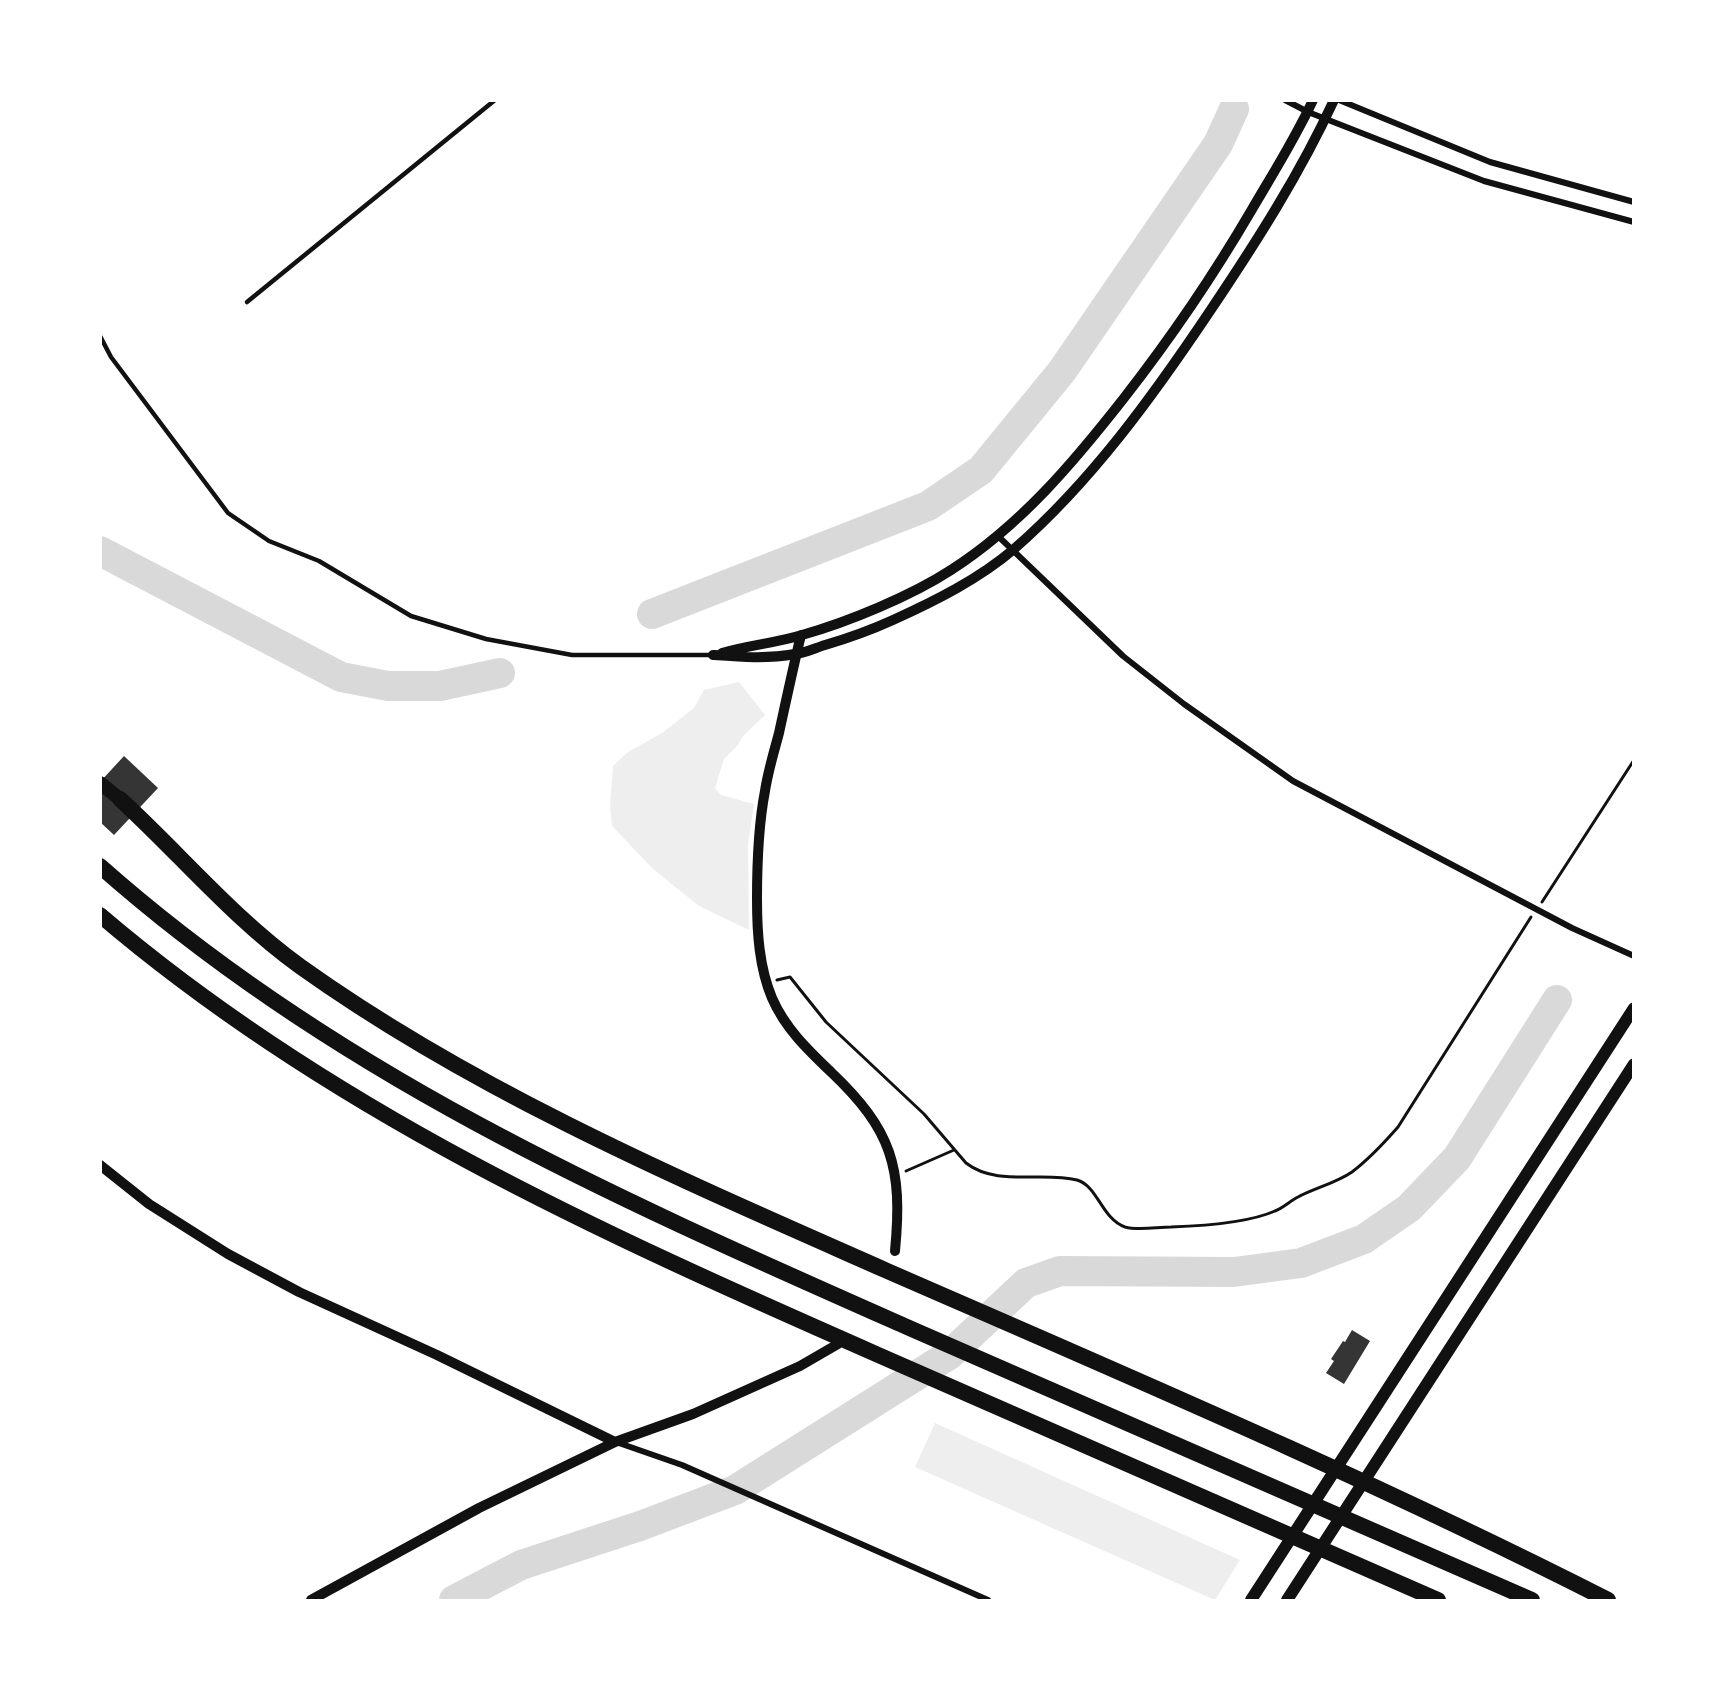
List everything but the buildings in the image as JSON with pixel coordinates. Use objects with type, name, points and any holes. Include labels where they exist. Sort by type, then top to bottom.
[{"type":"highway","points":[[120,799],[250,927],[304,969],[444,1057],[550,1115],[672,1175],[1351,1475],[1608,1600]]},
{"type":"highway","points":[[100,866],[173,927],[279,1005],[413,1089],[530,1154],[716,1242],[1532,1600]]},
{"type":"highway","points":[[100,915],[175,976],[288,1055],[403,1126],[513,1186],[627,1243],[710,1281],[1438,1600]]},
{"type":"main road","points":[[100,783],[120,799]]},
{"type":"main road","points":[[1251,1600],[1634,1008]]},
{"type":"main road","points":[[1287,1600],[1634,1064]]},
{"type":"street","points":[[1285,100],[1325,119],[1484,181],[1634,222]]},
{"type":"street","points":[[713,655],[801,635],[858,615],[902,596],[950,571],[999,537],[1044,495],[1097,433],[1161,350],[1226,253],[1313,100]]},
{"type":"street","points":[[713,655],[751,658],[796,654],[865,633],[960,587],[1012,550],[1058,508],[1112,444],[1177,360],[1242,263],[1334,100]]},
{"type":"street","points":[[1339,100],[1490,162],[1634,202]]},
{"type":"street","points":[[999,537],[1123,656],[1184,704],[1293,781],[1572,928],[1634,956]]},
{"type":"street","points":[[801,635],[765,790],[757,854],[759,954],[771,996],[783,1021],[801,1044],[850,1091],[874,1120],[888,1148],[896,1175],[899,1213],[895,1251]]},
{"type":"street","points":[[100,1165],[149,1204],[248,1265],[299,1292],[615,1442],[682,1465],[988,1600]]},
{"type":"street","points":[[311,1600],[479,1508],[615,1442],[693,1414],[800,1366],[838,1344]]},
{"type":"lane","points":[[247,302],[495,100]]},
{"type":"lane","points":[[100,336],[111,357],[228,513],[269,541],[319,561],[411,616],[486,639],[572,655],[713,655]]},
{"type":"path","points":[[767,982],[790,977],[826,1022],[924,1114],[966,1164],[974,1170],[1005,1177],[1059,1177],[1080,1181],[1088,1187],[1109,1217],[1128,1228],[1201,1226],[1263,1215],[1276,1211],[1296,1198],[1350,1173],[1377,1150],[1398,1127],[1634,760]]},
{"type":"path","points":[[896,1175],[954,1150]]},
{"type":"shaded area","points":[[739,682],[765,715],[724,759],[715,788],[721,795],[754,804],[748,844],[749,930],[699,906],[653,869],[612,826],[610,806],[613,766],[628,752],[662,733],[694,708],[704,690]]},
{"type":"shaded area","points":[[935,1423],[1240,1560],[1215,1600],[915,1467]]},
{"type":"waterway","points":[[652,614],[928,506],[981,470],[1062,371],[1218,144],[1234,109]]},
{"type":"waterway","points":[[100,551],[341,677],[388,686],[440,686],[500,673]]},
{"type":"waterway","points":[[454,1600],[521,1565],[640,1526],[735,1490],[949,1355],[1026,1283],[1060,1271],[1234,1272],[1301,1263],[1364,1239],[1409,1208],[1457,1158],[1557,1000]]}]
